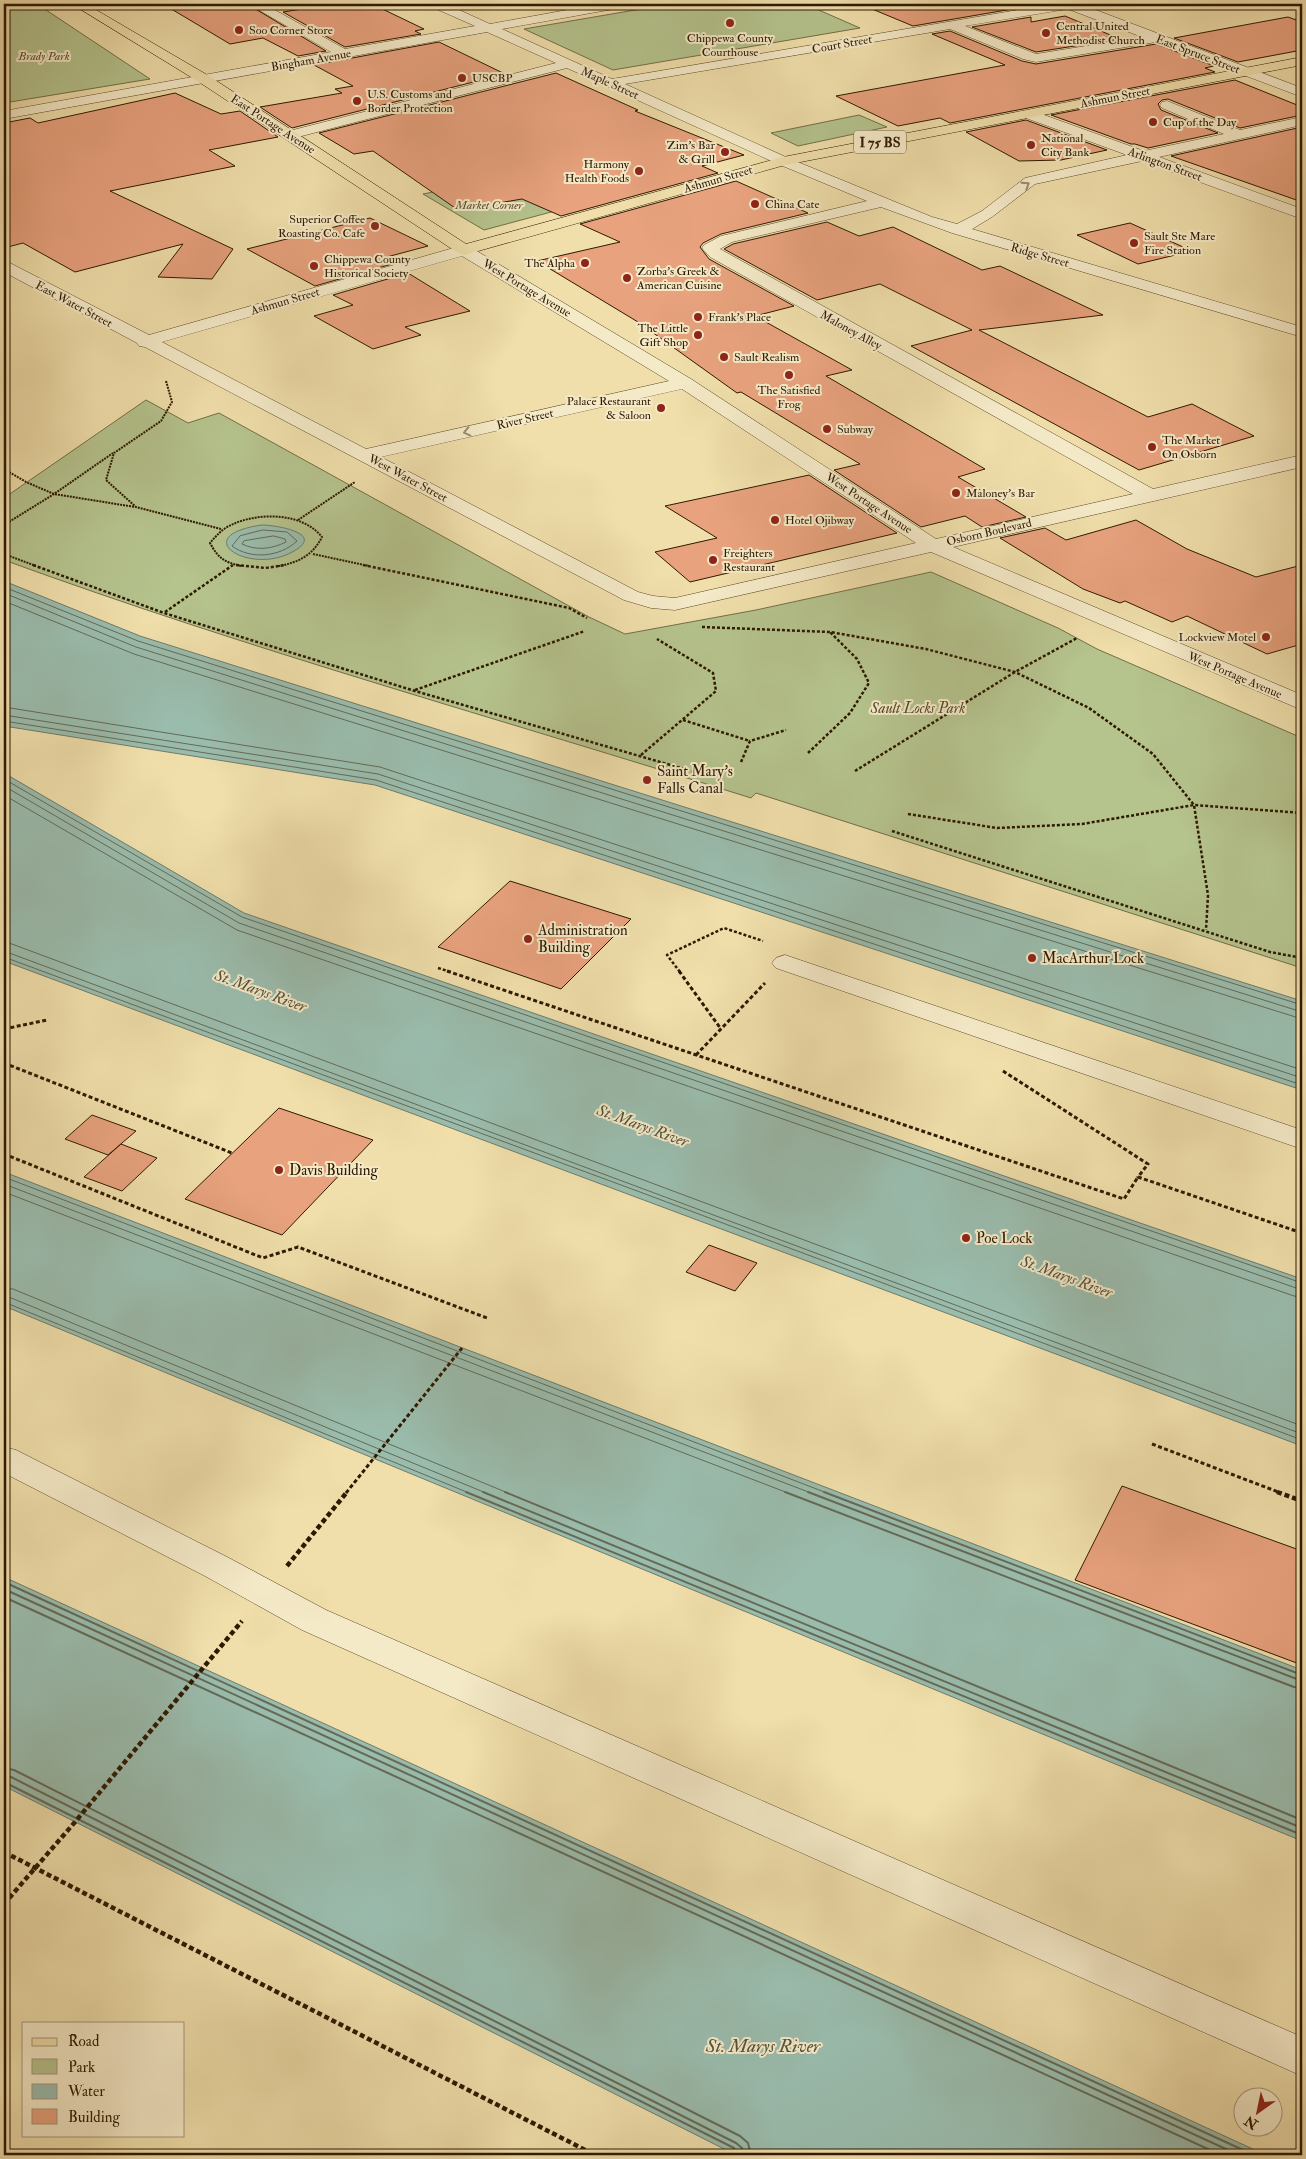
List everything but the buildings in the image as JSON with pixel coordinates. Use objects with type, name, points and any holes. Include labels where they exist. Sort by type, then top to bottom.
[{"type":"main road","name":"East Portage Avenue","points":[[78,4],[204,79],[464,250]]},
{"type":"main road","name":"Ashmun Street","points":[[464,250],[784,161],[1302,62]]},
{"type":"street","points":[[255,4],[344,54]]},
{"type":"street","name":"Maple Street","points":[[436,4],[784,161]]},
{"type":"street","name":"Bingham Avenue","points":[[4,115],[619,4]]},
{"type":"street","name":"Court Street","points":[[610,83],[1070,4]]},
{"type":"street","name":"East Spruce Street","points":[[1070,4],[1302,93]]},
{"type":"street","points":[[951,25],[1036,58],[1157,38]]},
{"type":"street","points":[[290,135],[568,64]]},
{"type":"street","points":[[1167,105],[1238,134]]},
{"type":"street","name":"Arlington Street","points":[[1028,114],[1302,214]]},
{"type":"street","points":[[958,230],[987,214],[1030,181],[1302,120]]},
{"type":"street","name":"Ridge Street","points":[[784,161],[882,202],[958,230],[1302,332]]},
{"type":"street","name":"Maloney Alley","points":[[882,202],[727,239],[710,248],[716,254],[919,368],[1150,495]]},
{"type":"street","name":"Ashmun Street","points":[[145,342],[464,250]]},
{"type":"street","name":"West Portage Avenue","points":[[464,250],[685,383],[932,545],[1302,703]]},
{"type":"street","name":"East Water Street","points":[[4,266],[145,342]]},
{"type":"street","name":"West Water Street","points":[[145,342],[365,455],[631,596],[651,602],[675,604]]},
{"type":"street","name":"River Street","points":[[365,455],[685,383]]},
{"type":"street","name":"Osborn Boulevard","points":[[675,604],[1302,461]]},
{"type":"street","points":[[1274,691],[1302,683]]},
{"type":"street","points":[[785,963],[1302,1140]]},
{"type":"street","points":[[4,1459],[217,1567],[314,1620],[1302,2057]]},
{"type":"path","points":[[4,525],[54,494],[161,422],[172,402],[164,376]]},
{"type":"path","points":[[114,453],[106,480],[136,507]]},
{"type":"path","points":[[4,469],[26,482],[54,494],[136,507],[221,529]]},
{"type":"path","points":[[297,520],[356,481]]},
{"type":"path","points":[[258,518],[276,518],[297,520],[318,530],[322,538],[320,546],[313,554],[300,560],[284,565],[256,567],[234,564],[218,558],[211,551],[210,543],[221,529],[258,518]]},
{"type":"path","points":[[4,554],[164,612],[415,691],[705,775]]},
{"type":"path","points":[[313,554],[569,608],[587,618]]},
{"type":"path","points":[[164,612],[234,564]]},
{"type":"path","points":[[694,627],[830,632],[926,649],[1015,672],[1089,708],[1153,754],[1194,805],[1208,895],[1206,930]]},
{"type":"path","points":[[415,691],[585,631]]},
{"type":"path","points":[[808,753],[850,713],[869,683],[857,660],[830,632]]},
{"type":"path","points":[[855,771],[1015,672],[1083,635]]},
{"type":"path","points":[[641,755],[716,691],[713,673],[657,639]]},
{"type":"path","points":[[682,720],[750,741],[786,730]]},
{"type":"path","points":[[741,762],[750,741]]},
{"type":"path","points":[[908,814],[997,828],[1082,824],[1194,805],[1302,813]]},
{"type":"path","points":[[892,831],[1270,952],[1302,958]]},
{"type":"path","points":[[696,1055],[796,952],[724,928],[667,955],[721,1029]]},
{"type":"path","points":[[438,968],[1124,1199],[1148,1164],[1000,1069]]},
{"type":"path","points":[[4,1028],[47,1020]]},
{"type":"path","points":[[4,1063],[232,1153]]},
{"type":"path","points":[[4,1154],[264,1258],[298,1247],[486,1318]]},
{"type":"path","points":[[1138,1178],[1302,1233]]},
{"type":"path","points":[[374,1459],[462,1348]]},
{"type":"path","points":[[1152,1444],[1302,1501]]},
{"type":"path","points":[[4,1904],[203,1668]]},
{"type":"path","points":[[4,1852],[595,2155]]},
{"type":"green space","name":"Brady Park","points":[[4,4],[37,4],[150,79],[4,103]]},
{"type":"green space","points":[[670,4],[805,4],[860,28],[613,70],[524,29]]},
{"type":"green space","points":[[859,115],[887,127],[798,146],[771,133]]},
{"type":"green space","name":"Market Corner","points":[[526,173],[581,204],[484,230],[423,194]]},
{"type":"green space","name":"Sault Locks Park","points":[[146,400],[188,423],[219,413],[589,617],[625,634],[756,610],[931,572],[1058,628],[1097,649],[1302,738],[1302,968],[756,793],[751,798],[283,654],[96,593],[4,560],[4,498]]},
{"type":"water","points":[[262,525],[295,531],[304,539],[302,545],[294,551],[277,558],[260,559],[245,557],[233,552],[227,545],[228,537],[240,530]]},
{"type":"water","points":[[4,581],[140,636],[1302,1001],[1302,1090],[375,785],[4,726]]},
{"type":"water","name":"St. Marys River","points":[[4,773],[244,913],[1302,1279],[1302,1446],[4,961]]},
{"type":"water","points":[[4,1172],[1302,1670],[1302,1841],[4,1306]]},
{"type":"water","name":"St. Marys River","points":[[4,1577],[1266,2155],[736,2155],[4,1786]]},
{"type":"place","name":"Chippewa County Courthouse","points":[[730,23]]},
{"type":"place","name":"Soo Corner Store","points":[[239,30]]},
{"type":"place","name":"Central United Methodist Church","points":[[1046,33]]},
{"type":"place","name":"USCBP","points":[[462,78]]},
{"type":"place","name":"U.S. Customs and Border Protection","points":[[357,101]]},
{"type":"place","name":"Cup of the Day","points":[[1153,122]]},
{"type":"place","name":"National City Bank","points":[[1031,145]]},
{"type":"place","name":"Zim's Bar & Grill","points":[[725,152]]},
{"type":"place","name":"Harmony Health Foods","points":[[639,171]]},
{"type":"place","name":"China Cate","points":[[755,204]]},
{"type":"place","name":"Superior Coffee Roasting Co. Cafe","points":[[375,226]]},
{"type":"place","name":"Sault Ste Mare Fire Station","points":[[1134,243]]},
{"type":"place","name":"The Alpha","points":[[585,263]]},
{"type":"place","name":"Chippewa County Historical Society","points":[[314,266]]},
{"type":"place","name":"Zorba's Greek & American Cuisine","points":[[627,278]]},
{"type":"place","name":"Frank's Place","points":[[698,317]]},
{"type":"place","name":"The Little Gift Shop","points":[[698,335]]},
{"type":"place","name":"Sault Realism","points":[[724,357]]},
{"type":"place","name":"The Satisfied Frog","points":[[789,375]]},
{"type":"place","name":"Palace Restaurant & Saloon","points":[[661,408]]},
{"type":"place","name":"Subway","points":[[827,429]]},
{"type":"place","name":"The Market On Osborn","points":[[1152,447]]},
{"type":"place","name":"Maloney's Bar","points":[[956,493]]},
{"type":"place","name":"Hotel Ojibway","points":[[775,520]]},
{"type":"place","name":"Freighters Restaurant","points":[[713,560]]},
{"type":"place","name":"Lockview Motel","points":[[1266,637]]},
{"type":"place","name":"Saint Mary's Falls Canal","points":[[647,780]]},
{"type":"place","name":"Administration Building","points":[[528,939]]},
{"type":"place","name":"MacArthur Lock","points":[[1032,958]]},
{"type":"place","name":"Davis Building","points":[[279,1170]]},
{"type":"place","name":"Poe Lock","points":[[966,1238]]}]
